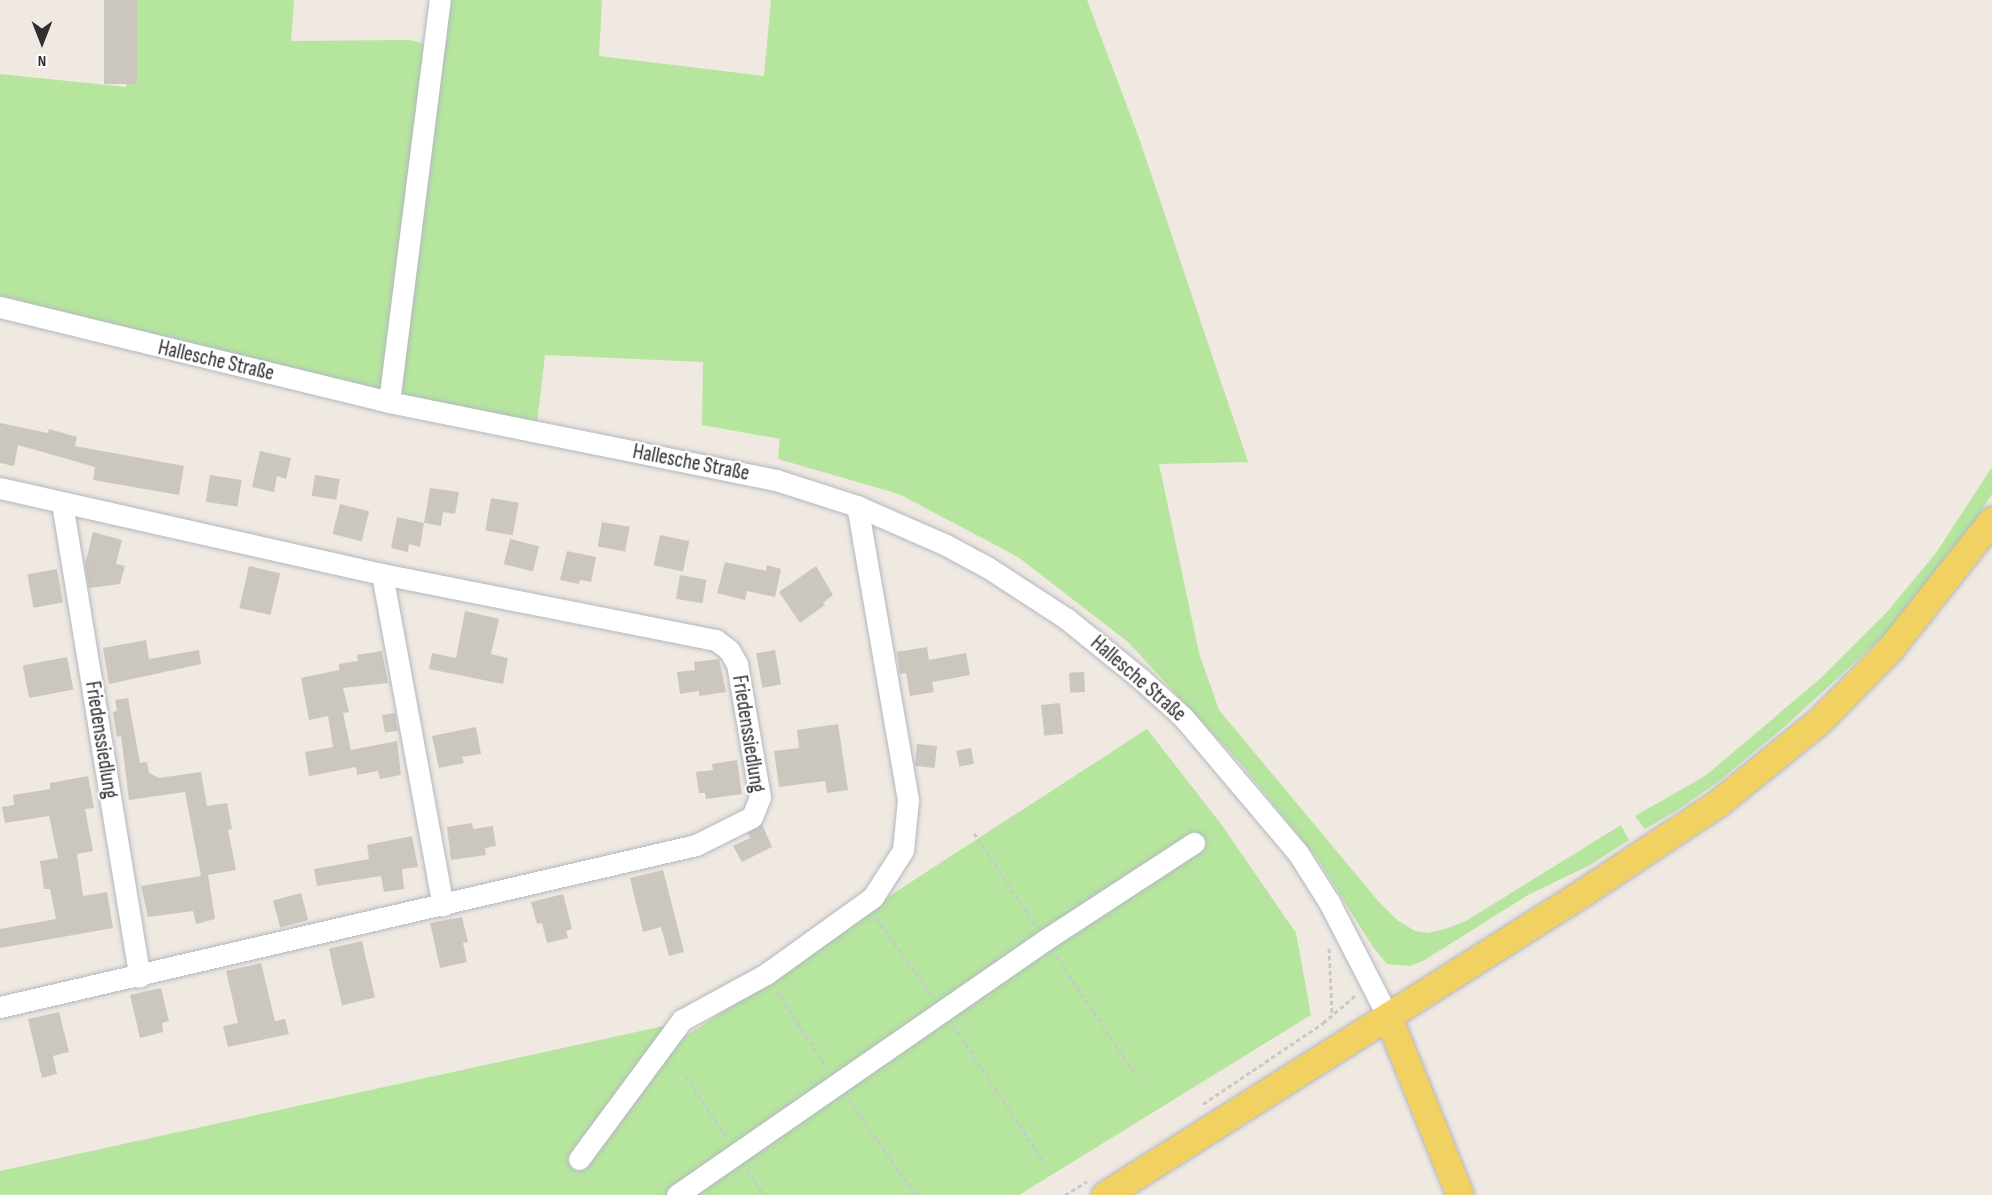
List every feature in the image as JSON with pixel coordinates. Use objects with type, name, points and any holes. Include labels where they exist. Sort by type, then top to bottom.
[{"type":"main road","points":[[1100,1186],[1388,1017],[1691,821],[1768,765],[1820,720],[1889,650],[1992,520]]},
{"type":"main road","points":[[1388,1017],[1460,1195]]},
{"type":"street","points":[[389,402],[440,0]]},
{"type":"street","name":"Hallesche Straße","points":[[0,307],[389,402],[776,480],[857,506],[946,545],[987,567],[1075,625],[1183,717],[1298,853],[1329,902],[1388,1017]]},
{"type":"street","name":"Friedenssiedlung","points":[[0,488],[382,574],[716,640],[729,650],[737,664],[760,797],[752,817],[696,845],[140,977],[0,1007]]},
{"type":"street","name":"Friedenssiedlung","points":[[62,503],[140,977]]},
{"type":"street","points":[[579,1159],[682,1020],[765,975],[873,897],[903,850],[908,800],[857,506]]},
{"type":"street","points":[[382,574],[443,905]]},
{"type":"street","points":[[676,1195],[943,1011],[1194,843]]},
{"type":"path","points":[[875,916],[943,1011],[1042,1159]]},
{"type":"path","points":[[1329,945],[1332,1015]]},
{"type":"path","points":[[1194,1110],[1332,1015],[1372,984]]},
{"type":"path","points":[[686,1076],[764,1195]]},
{"type":"path","points":[[1065,1195],[1100,1186]]},
{"type":"green space","points":[[136,0],[294,0],[291,41],[410,40],[434,46],[440,0],[602,0],[599,56],[764,76],[771,0],[1087,0],[1139,138],[1248,462],[1159,464],[1199,653],[1219,710],[1379,902],[1397,920],[1415,931],[1428,933],[1466,921],[1621,825],[1629,840],[1590,865],[1528,895],[1423,961],[1410,966],[1387,964],[1373,947],[1317,858],[1240,763],[1128,642],[1018,557],[899,494],[778,459],[780,439],[702,425],[703,362],[545,355],[536,432],[0,307],[0,74],[126,87]]},
{"type":"green space","points":[[1992,467],[1992,494],[1977,518],[1889,631],[1783,728],[1718,782],[1645,829],[1635,816],[1705,776],[1821,678],[1887,612],[1936,553]]},
{"type":"green space","points":[[1147,729],[1221,824],[1296,933],[1311,1015],[1019,1195],[0,1195],[0,1171],[673,1024],[569,1163],[578,1170],[678,1041],[766,984],[894,893]]},
{"type":"building","points":[[104,0],[137,0],[137,84],[104,84]]},
{"type":"building","points":[[0,423],[48,433],[49,429],[77,437],[75,446],[184,466],[179,495],[93,480],[95,467],[18,445],[14,466],[0,463]]},
{"type":"building","points":[[260,451],[291,458],[286,479],[277,476],[274,492],[252,487]]},
{"type":"building","points":[[210,475],[242,480],[237,507],[206,502]]},
{"type":"building","points":[[315,475],[340,479],[336,500],[312,496]]},
{"type":"building","points":[[430,488],[459,492],[455,514],[443,512],[441,526],[424,523]]},
{"type":"building","points":[[491,498],[519,503],[513,535],[485,530]]},
{"type":"building","points":[[340,504],[369,511],[362,541],[333,534]]},
{"type":"building","points":[[397,517],[424,523],[420,547],[409,544],[408,552],[391,548]]},
{"type":"building","points":[[602,522],[630,527],[625,551],[598,547]]},
{"type":"building","points":[[93,532],[122,540],[116,564],[125,566],[120,584],[89,588],[85,564]]},
{"type":"building","points":[[660,535],[689,541],[683,572],[654,565]]},
{"type":"building","points":[[510,539],[539,546],[533,571],[504,564]]},
{"type":"building","points":[[567,551],[596,557],[591,582],[580,580],[579,584],[560,580]]},
{"type":"building","points":[[725,562],[766,571],[767,565],[781,569],[775,597],[747,591],[745,600],[717,593]]},
{"type":"building","points":[[249,566],[280,573],[271,615],[239,608]]},
{"type":"building","points":[[816,566],[833,595],[823,603],[825,605],[800,623],[779,592]]},
{"type":"building","points":[[57,569],[63,602],[33,608],[27,574]]},
{"type":"building","points":[[680,575],[707,580],[702,603],[676,599]]},
{"type":"building","points":[[465,611],[499,619],[491,654],[508,658],[503,684],[429,669],[432,653],[456,658]]},
{"type":"building","points":[[146,640],[149,659],[199,650],[201,664],[109,684],[103,648]]},
{"type":"building","points":[[927,647],[929,660],[966,653],[970,675],[932,682],[934,692],[910,696],[906,673],[900,674],[897,652]]},
{"type":"building","points":[[775,650],[781,684],[762,688],[756,653]]},
{"type":"building","points":[[382,651],[388,683],[343,688],[349,712],[343,713],[351,750],[397,741],[401,775],[380,779],[378,771],[357,775],[356,767],[309,776],[305,752],[333,747],[328,716],[309,720],[301,678],[339,670],[339,664],[358,661],[357,655]]},
{"type":"building","points":[[67,657],[73,689],[29,698],[23,666]]},
{"type":"building","points":[[719,659],[726,692],[699,696],[699,691],[680,694],[677,672],[695,670],[694,662]]},
{"type":"building","points":[[1084,672],[1085,692],[1070,693],[1069,673]]},
{"type":"building","points":[[128,698],[140,763],[147,762],[149,773],[159,778],[201,772],[207,806],[227,803],[232,829],[228,830],[236,870],[208,875],[215,919],[196,924],[193,911],[148,917],[141,886],[201,876],[185,792],[129,800],[121,736],[117,737],[113,712],[117,711],[115,700]]},
{"type":"building","points":[[1060,703],[1063,734],[1044,736],[1041,705]]},
{"type":"building","points":[[395,713],[398,731],[385,733],[382,715]]},
{"type":"building","points":[[838,724],[848,790],[827,793],[825,781],[779,787],[774,751],[799,748],[797,730]]},
{"type":"building","points":[[476,727],[481,754],[462,757],[464,763],[439,768],[432,736]]},
{"type":"building","points":[[917,744],[937,746],[935,768],[915,766]]},
{"type":"building","points":[[971,748],[974,764],[959,767],[956,751]]},
{"type":"building","points":[[737,760],[742,794],[706,799],[705,793],[699,793],[696,772],[713,770],[712,764]]},
{"type":"building","points":[[88,776],[94,808],[85,809],[93,851],[77,854],[83,896],[107,892],[113,928],[0,948],[0,929],[56,919],[50,889],[44,889],[40,861],[58,858],[49,816],[5,823],[2,807],[14,805],[13,795],[50,789],[50,783]]},
{"type":"building","points":[[472,823],[473,829],[493,826],[496,846],[485,848],[486,855],[451,860],[447,827]]},
{"type":"building","points":[[762,824],[772,847],[742,862],[733,846],[750,838],[748,833]]},
{"type":"building","points":[[412,836],[418,867],[402,869],[404,889],[384,892],[381,876],[317,886],[314,869],[369,859],[367,845]]},
{"type":"building","points":[[663,870],[684,952],[669,956],[661,927],[643,932],[630,878]]},
{"type":"building","points":[[301,893],[308,920],[280,928],[273,901]]},
{"type":"building","points":[[563,894],[572,929],[566,931],[568,938],[547,943],[542,923],[537,924],[531,902]]},
{"type":"building","points":[[462,917],[468,942],[463,943],[467,962],[440,968],[430,923]]},
{"type":"building","points":[[362,941],[375,998],[342,1005],[329,949]]},
{"type":"building","points":[[261,963],[275,1021],[285,1019],[289,1034],[228,1047],[223,1026],[238,1023],[226,971]]},
{"type":"building","points":[[161,988],[169,1021],[162,1023],[163,1032],[140,1038],[130,995]]},
{"type":"building","points":[[59,1012],[69,1052],[53,1056],[57,1074],[42,1078],[28,1019]]}]
